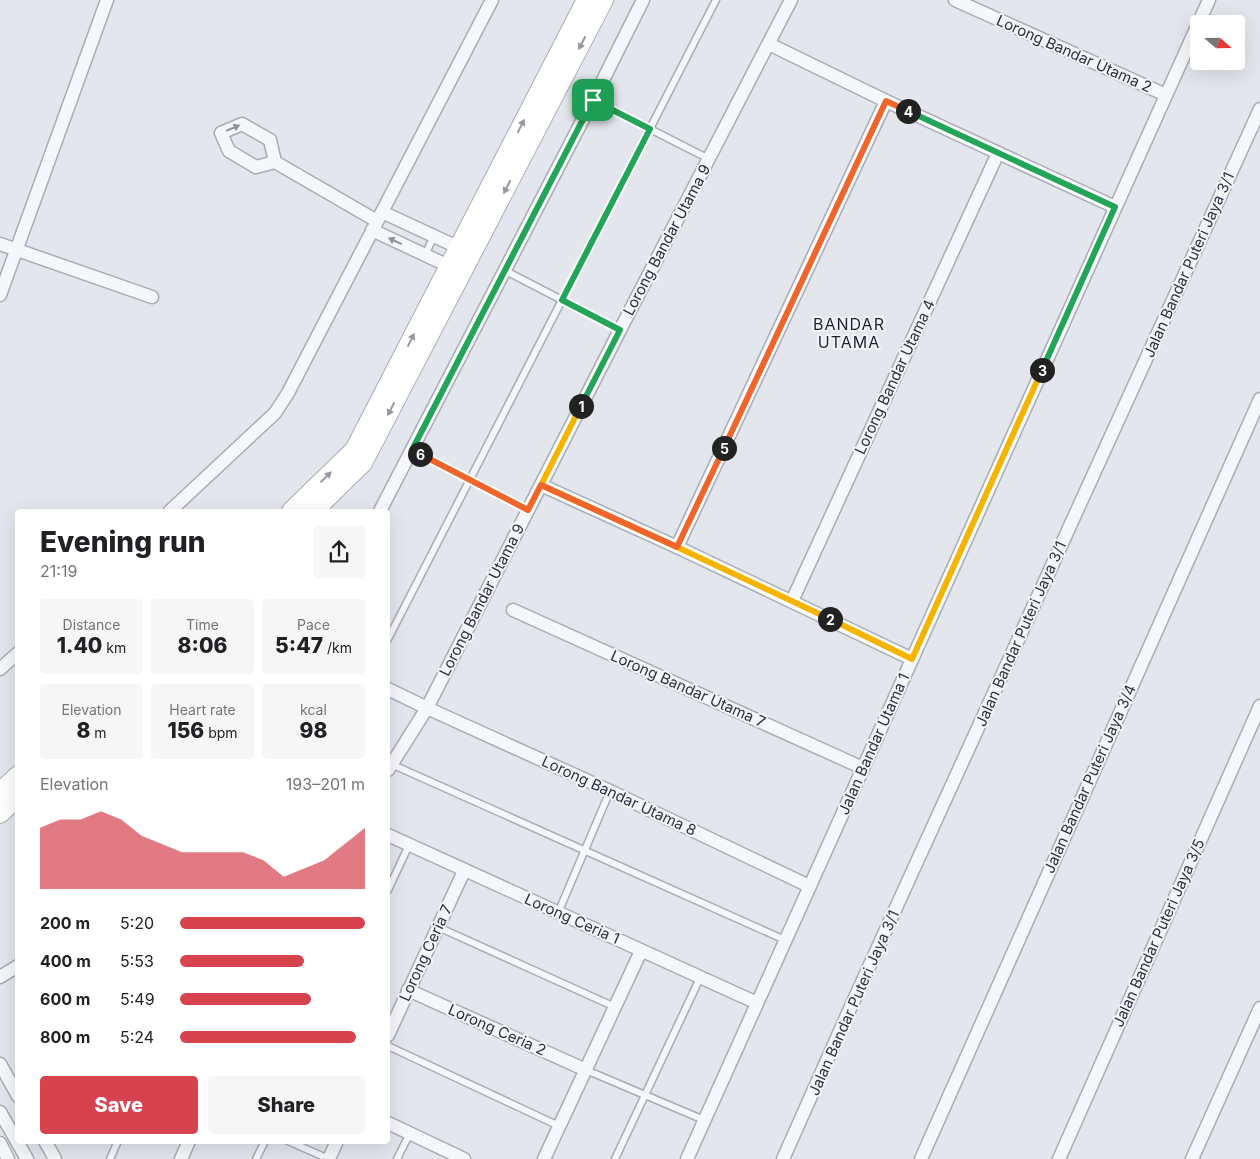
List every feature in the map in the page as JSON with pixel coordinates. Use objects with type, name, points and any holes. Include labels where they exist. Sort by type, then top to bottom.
[{"type":"street","points":[[0,295],[107,0]]},
{"type":"street","points":[[172,509],[275,413],[288,393],[492,0]]},
{"type":"street","points":[[466,251],[586,0]]},
{"type":"street","points":[[293,509],[354,450],[604,0]]},
{"type":"street","points":[[381,509],[643,0]]},
{"type":"street","name":"Lorong Bandar Utama 9","points":[[390,765],[427,708],[791,0]]},
{"type":"street","name":"Lorong Bandar Utama 2","points":[[955,0],[1166,95]]},
{"type":"street","name":"Jalan Bandar Utama 1","points":[[686,1159],[1209,0]]},
{"type":"street","points":[[769,44],[886,101],[1115,207]]},
{"type":"street","points":[[677,547],[886,101]]},
{"type":"street","name":"Jalan Bandar Puteri Jaya 3/1","points":[[783,1159],[848,1013],[1255,131],[1260,109]]},
{"type":"street","name":"Lorong Bandar Utama 4","points":[[792,601],[998,153]]},
{"type":"street","points":[[275,162],[377,221],[425,255],[456,269]]},
{"type":"street","points":[[377,221],[434,236],[466,251]]},
{"type":"street","points":[[0,244],[152,297]]},
{"type":"street","points":[[316,509],[364,463],[456,269]]},
{"type":"street","name":"Jalan Bandar Puteri Jaya 3/4","points":[[921,1159],[1260,399]]},
{"type":"street","points":[[541,485],[677,547],[912,659]]},
{"type":"street","name":"Lorong Bandar Utama 7","points":[[513,610],[863,768]]},
{"type":"street","points":[[0,669],[15,656]]},
{"type":"street","name":"Lorong Bandar Utama 8","points":[[390,690],[610,791],[809,886]]},
{"type":"street","name":"Jalan Bandar Puteri Jaya 3/5","points":[[1058,1159],[1260,706]]},
{"type":"street","points":[[0,792],[15,778]]},
{"type":"street","points":[[0,814],[15,800]]},
{"type":"street","name":"Lorong Ceria 1","points":[[390,836],[757,1004]]},
{"type":"street","name":"Lorong Ceria 7","points":[[392,1015],[408,990],[464,870]]},
{"type":"street","points":[[544,1159],[641,951]]},
{"type":"street","points":[[0,977],[15,968]]},
{"type":"street","name":"Lorong Ceria 2","points":[[408,990],[586,1070]]},
{"type":"street","points":[[1192,1159],[1260,1008]]},
{"type":"street","points":[[0,1064],[15,1091]]},
{"type":"street","points":[[0,1112],[15,1138]]},
{"type":"street","points":[[390,1124],[464,1159]]},
{"type":"street","points":[[0,1144],[8,1159]]},
{"type":"street","points":[[18,1144],[27,1159]]},
{"type":"street","points":[[47,1144],[55,1159]]},
{"type":"street","points":[[181,1159],[188,1144]]},
{"type":"street","points":[[329,1159],[336,1144]]},
{"type":"lane","points":[[390,635],[716,0]]},
{"type":"lane","points":[[593,100],[709,159]]},
{"type":"lane","points":[[425,255],[434,236]]},
{"type":"lane","points":[[504,270],[620,330]]},
{"type":"lane","points":[[412,450],[528,510]]},
{"type":"lane","points":[[390,767],[585,850],[785,940]]},
{"type":"lane","points":[[558,913],[610,791]]},
{"type":"lane","points":[[390,886],[409,845]]},
{"type":"lane","points":[[438,927],[614,1008]]},
{"type":"lane","points":[[615,1159],[700,978]]},
{"type":"lane","points":[[390,1047],[560,1126]]},
{"type":"lane","points":[[586,1070],[704,1120]]},
{"type":"lane","points":[[398,1159],[410,1134]]},
{"type":"lane","points":[[110,1159],[117,1144]]},
{"type":"lane","points":[[256,1159],[264,1144]]},
{"type":"lane","points":[[295,1144],[329,1159]]},
{"type":"district","name":"BANDAR UTAMA","points":[[849,333]]},
{"type":"route","points":[[593,100],[412,450],[528,510],[541,485],[609,516],[677,547],[886,101],[1115,207],[912,659],[677,547],[541,485],[620,330],[562,300],[650,129],[593,100]]}]
